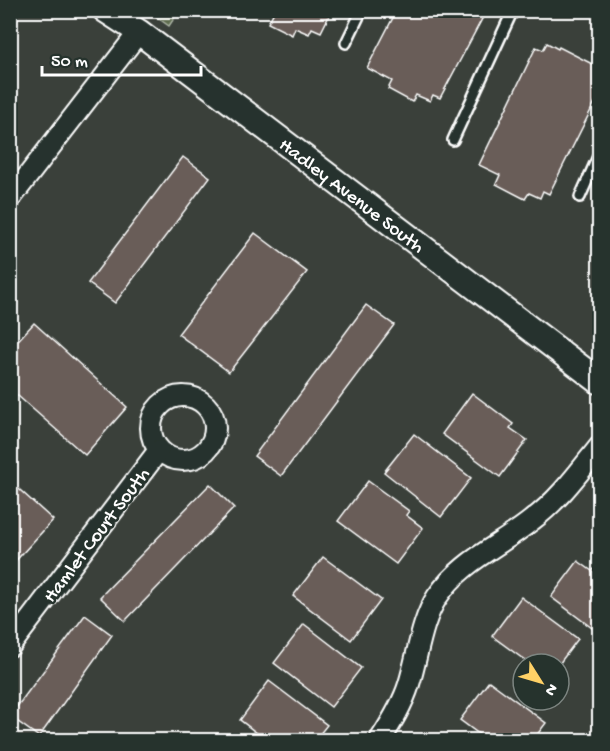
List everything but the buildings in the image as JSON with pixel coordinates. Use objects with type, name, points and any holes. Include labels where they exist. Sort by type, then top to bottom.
[{"type":"street","name":"Hadley Avenue South","points":[[105,10],[139,32],[600,382]]},
{"type":"street","points":[[10,200],[139,32]]},
{"type":"street","points":[[380,741],[395,717],[408,687],[426,618],[453,576],[475,558],[532,521],[576,477],[600,446]]},
{"type":"street","name":"Hamlet Court South","points":[[10,646],[159,450]]},
{"type":"lane","points":[[346,43],[362,10]]},
{"type":"lane","points":[[453,140],[513,10]]},
{"type":"lane","points":[[580,197],[600,152]]},
{"type":"green space","points":[[148,11],[179,11],[169,26]]}]
